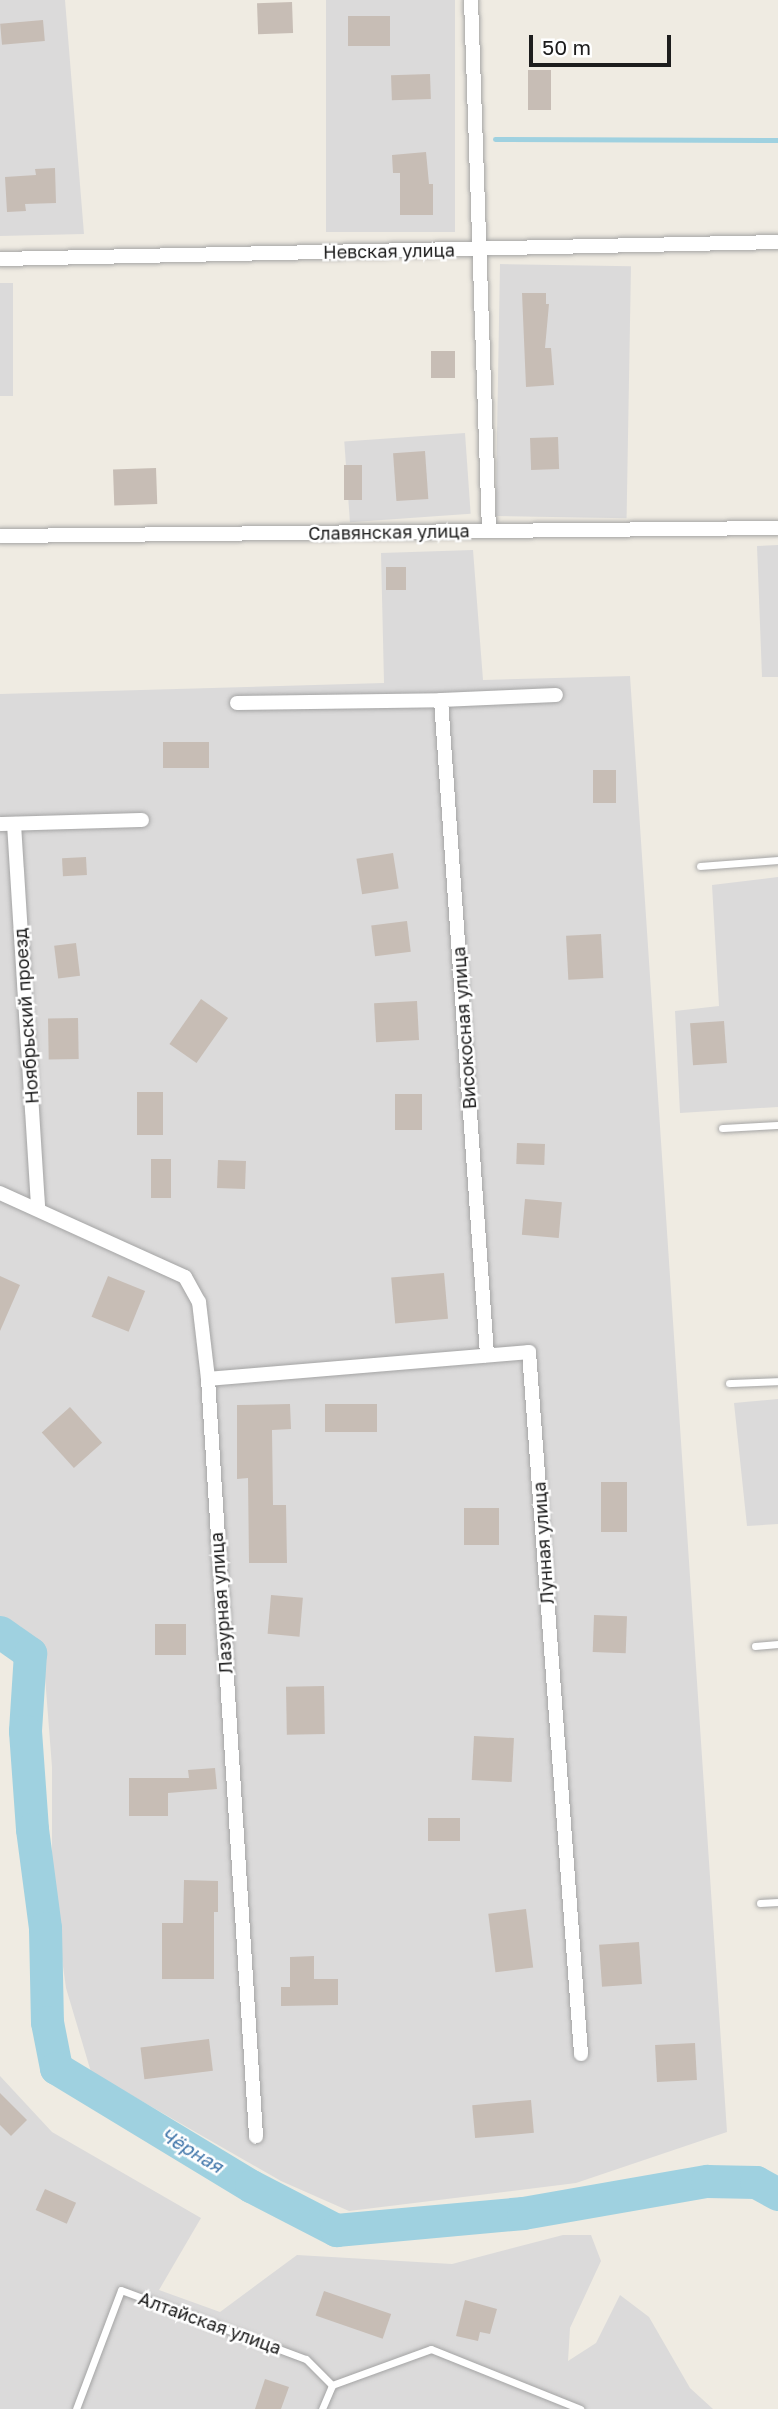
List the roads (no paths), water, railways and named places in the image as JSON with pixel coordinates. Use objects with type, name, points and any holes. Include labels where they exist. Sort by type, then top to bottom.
[{"type":"street","points":[[471,0],[489,531]]},
{"type":"street","name":"Невская улица","points":[[0,259],[778,242]]},
{"type":"street","name":"Славянская улица","points":[[0,536],[778,528]]},
{"type":"street","points":[[237,703],[441,700],[556,695]]},
{"type":"street","name":"Високосная улица","points":[[441,700],[487,1355]]},
{"type":"street","points":[[7,824],[142,820]]},
{"type":"street","name":"Ноябрьский проезд","points":[[7,824],[38,1208]]},
{"type":"street","name":"Лазурная улица","points":[[0,1193],[185,1277],[199,1302],[208,1379],[256,2136]]},
{"type":"street","name":"Лунная улица","points":[[208,1379],[529,1352],[581,2054]]},
{"type":"lane","points":[[700,866],[778,860]]},
{"type":"lane","points":[[722,1128],[778,1125]]},
{"type":"lane","points":[[729,1383],[778,1381]]},
{"type":"lane","points":[[755,1646],[778,1644]]},
{"type":"lane","points":[[760,1903],[778,1902]]},
{"type":"lane","name":"Алтайская улица","points":[[76,2409],[121,2290],[306,2359],[332,2385]]},
{"type":"lane","points":[[322,2409],[332,2385],[430,2349],[580,2409]]},
{"type":"waterway","points":[[495,139],[778,140]]},
{"type":"waterway","name":"Чёрная","points":[[0,1632],[30,1653],[25,1731],[32,1829],[45,1928],[47,2022],[56,2068],[251,2186],[336,2230],[523,2213],[707,2181],[756,2182],[778,2194]]}]
